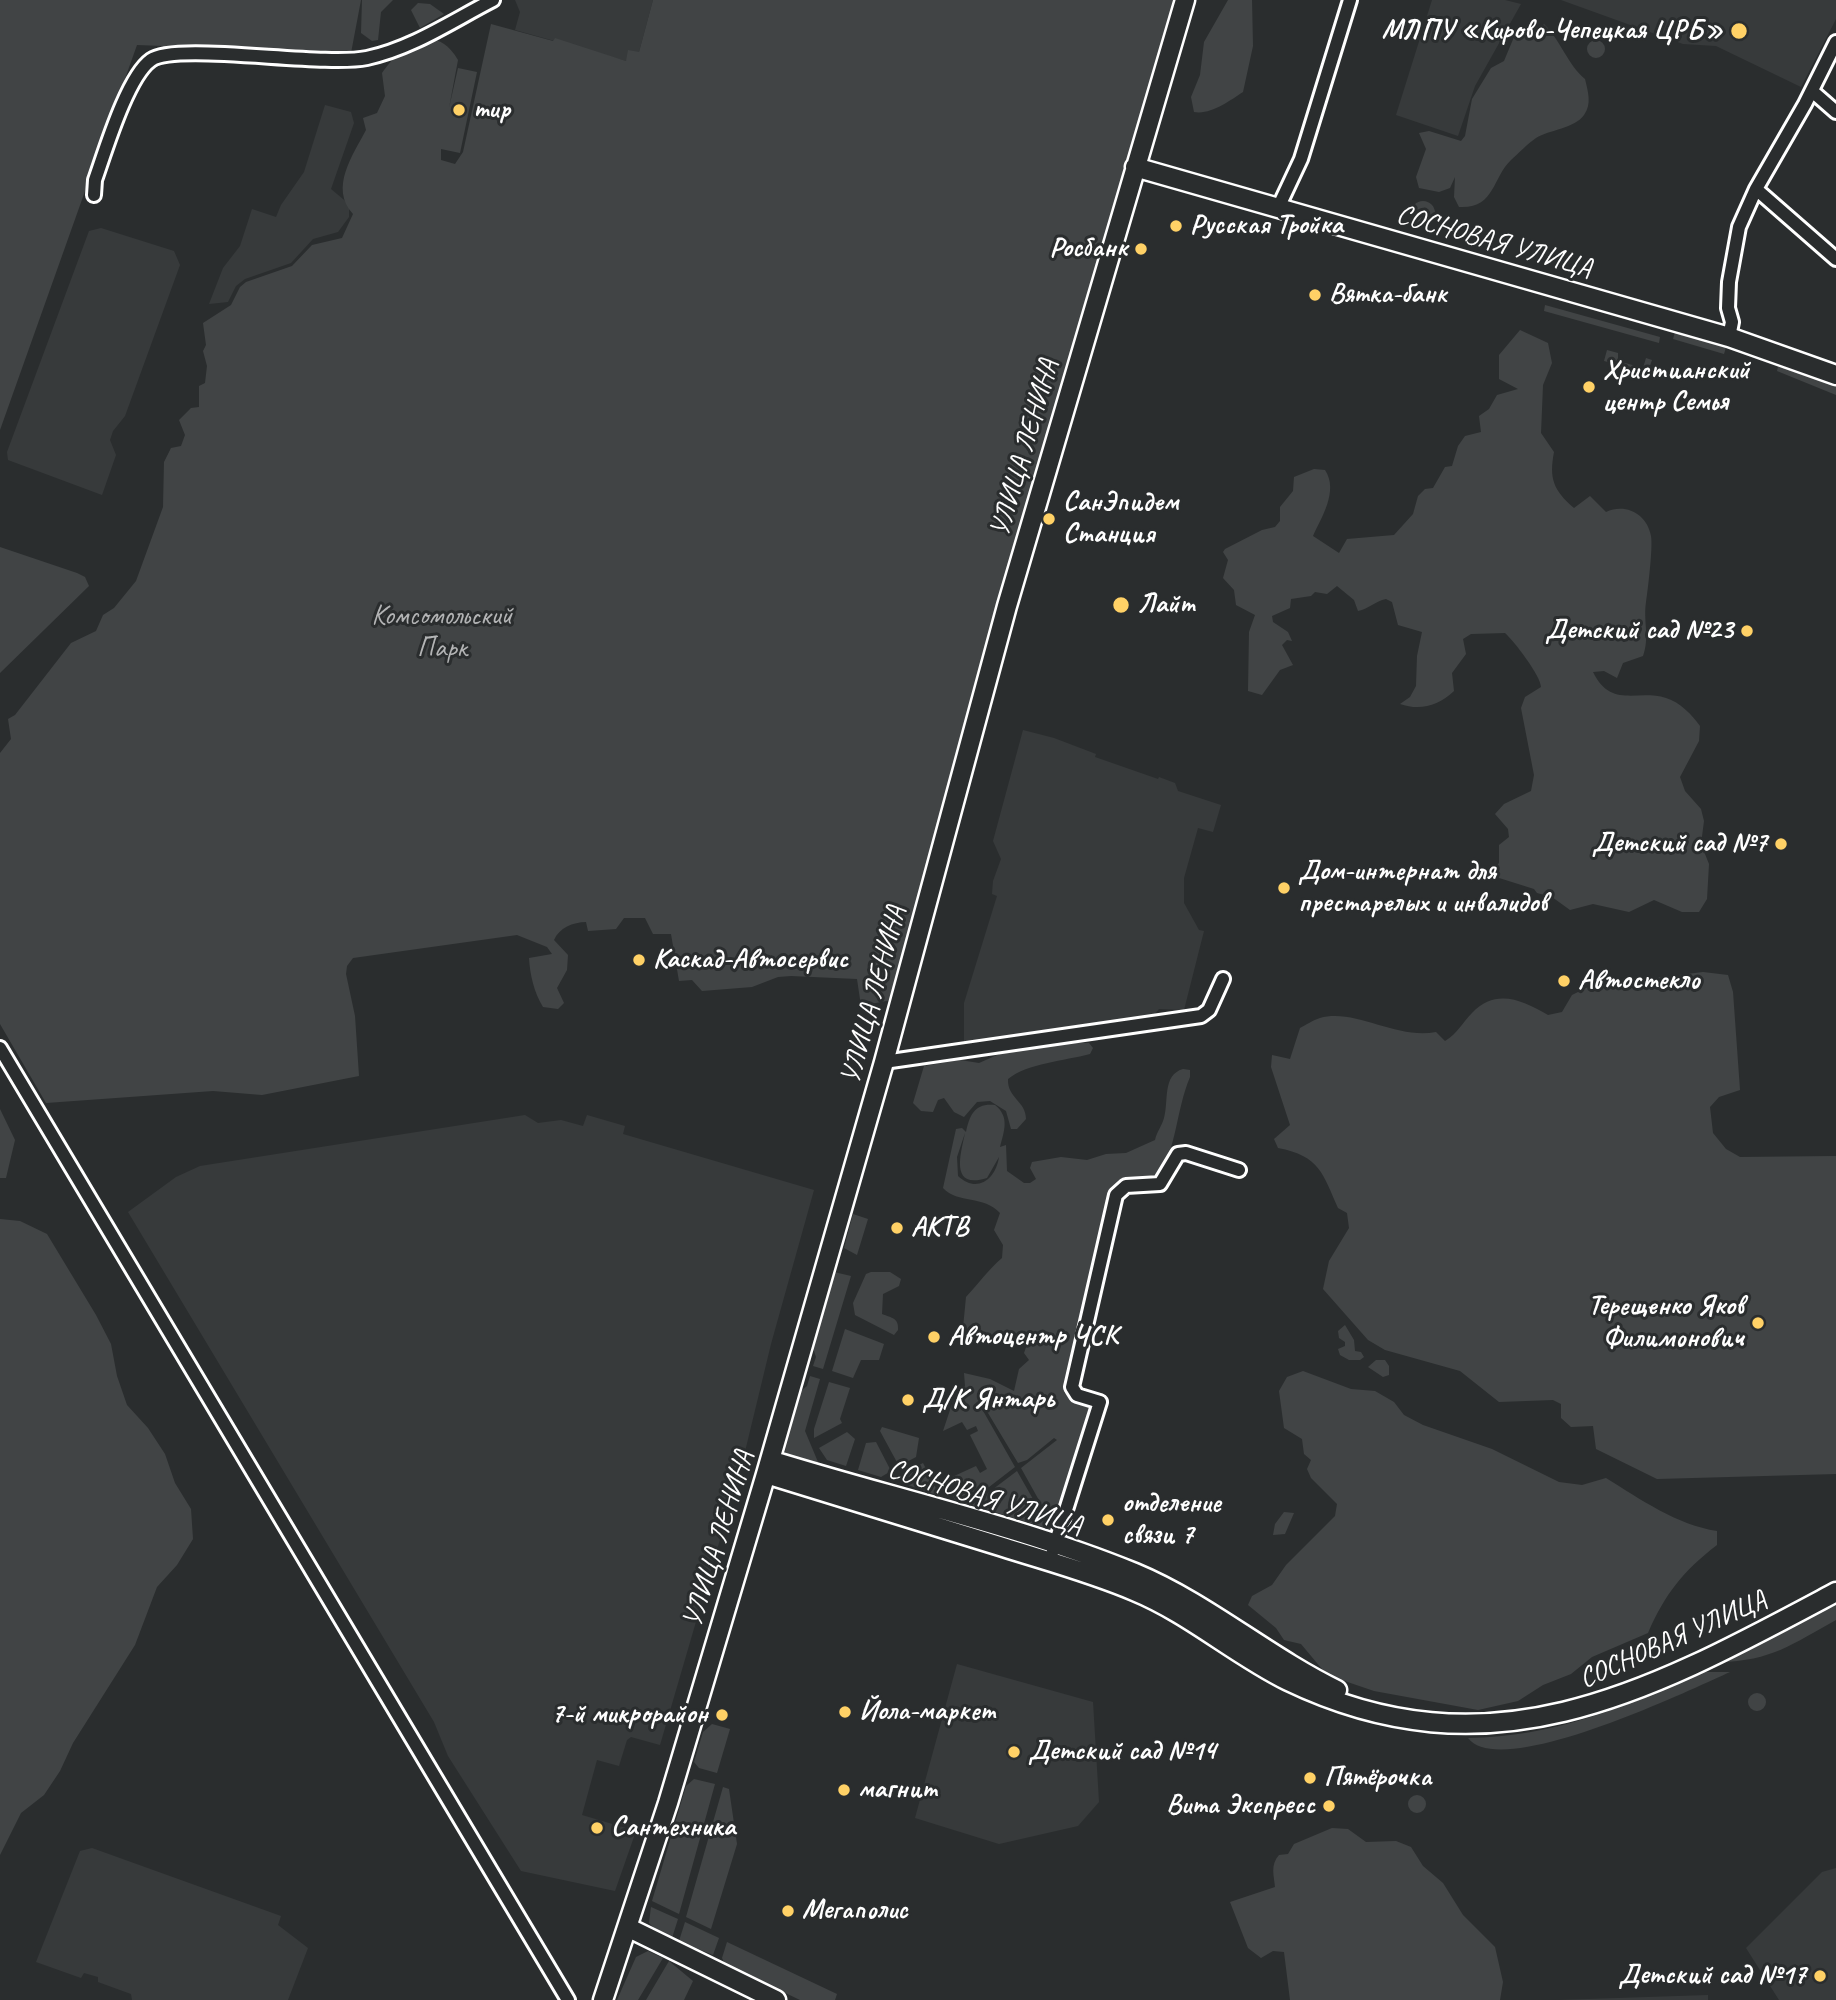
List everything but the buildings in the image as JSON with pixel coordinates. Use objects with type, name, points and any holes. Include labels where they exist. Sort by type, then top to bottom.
[{"type":"main road","name":"УЛИЦА ЛЕНИНА","points":[[603,2000],[629,1928],[768,1467],[884,1062],[1007,606],[1185,0]]},
{"type":"main road","name":"СОСНОВАЯ УЛИЦА","points":[[1135,167],[1729,337],[1836,376]]},
{"type":"main road","name":"СОСНОВАЯ УЛИЦА","points":[[768,1467],[1162,1585],[1314,1678],[1401,1717],[1492,1725],[1585,1709],[1692,1664],[1836,1592]]},
{"type":"main road","points":[[629,1928],[776,2000]]},
{"type":"street","points":[[94,195],[95,180],[127,98],[141,71],[159,55],[187,53],[337,61],[369,57],[442,29],[493,0]]},
{"type":"street","points":[[1278,208],[1301,159],[1350,0]]},
{"type":"street","points":[[1729,337],[1732,323],[1728,308],[1729,282],[1739,227],[1756,189],[1812,91],[1836,42]]},
{"type":"street","points":[[1812,91],[1836,112]]},
{"type":"street","points":[[1756,189],[1836,259]]},
{"type":"street","points":[[884,1062],[1201,1016],[1209,1010],[1223,979]]},
{"type":"street","points":[[0,1048],[568,2000]]},
{"type":"street","points":[[1052,1554],[1100,1402],[1077,1395],[1072,1387],[1116,1195],[1126,1186],[1160,1184],[1173,1157],[1178,1154],[1186,1153],[1239,1170]]},
{"type":"shaded area","points":[[515,0],[653,0],[639,52],[626,61],[515,30],[520,12]]},
{"type":"shaded area","points":[[1432,0],[1505,0],[1521,4],[1475,86],[1458,136],[1396,115]]},
{"type":"shaded area","name":"МЛПУ «Кирово-Чепецкая ЦРБ»","points":[[1561,0],[1836,0],[1836,19],[1801,87],[1716,46],[1683,44]]},
{"type":"shaded area","points":[[325,105],[351,112],[354,123],[331,189],[349,204],[349,217],[338,232],[313,239],[291,263],[245,279],[236,286],[228,302],[209,304],[223,268],[240,246],[252,209],[276,217],[304,172]]},
{"type":"shaded area","points":[[101,228],[174,251],[180,265],[125,416],[113,431],[110,440],[116,455],[102,495],[8,460],[7,452],[89,231]]},
{"type":"shaded area","points":[[1023,730],[1054,738],[1096,754],[1095,757],[1175,783],[1178,791],[1221,805],[1213,832],[1198,828],[1184,878],[1184,903],[1199,930],[1204,931],[1184,1010],[1159,1009],[1153,1016],[964,1046],[964,1003],[997,896],[992,894],[993,881],[1001,859],[993,841]]},
{"type":"shaded area","points":[[525,1115],[538,1123],[561,1120],[583,1126],[587,1115],[625,1126],[623,1134],[814,1190],[771,1344],[742,1464],[660,1745],[631,1737],[627,1740],[619,1766],[597,1760],[582,1815],[636,1831],[615,1891],[521,1871],[448,1756],[434,1722],[128,1212],[176,1177],[200,1166]]},
{"type":"shaded area","name":"Детский сад №14","points":[[957,1664],[1093,1702],[1099,1802],[1078,1826],[999,1844],[915,1818]]},
{"type":"shaded area","points":[[92,1848],[281,1916],[278,1925],[308,1948],[288,2000],[132,2000],[131,1994],[98,1982],[98,1977],[84,1973],[81,1978],[36,1962],[80,1851]]},
{"type":"shaded area","points":[[1836,1868],[1836,2000],[1779,2000],[1746,1948],[1822,1872]]},
{"type":"shaded area","points":[[1708,1995],[1708,2000],[1558,2000]]},
{"type":"green space","points":[[0,0],[361,0],[351,53],[137,45],[0,430]]},
{"type":"green space","points":[[362,0],[393,0],[381,12],[378,40],[372,41],[361,33]]},
{"type":"green space","name":"Комсомольский Парк","points":[[653,0],[1185,0],[901,998],[861,1006],[857,979],[791,976],[778,977],[752,987],[702,991],[692,980],[679,981],[671,934],[653,934],[645,918],[624,918],[616,929],[588,931],[586,922],[581,922],[563,929],[554,940],[568,955],[567,970],[557,988],[564,1003],[558,1009],[543,1007],[531,977],[529,958],[552,954],[547,947],[517,935],[353,958],[347,966],[346,974],[355,1016],[359,1076],[262,1095],[213,1091],[46,1103],[0,1024],[0,753],[11,739],[8,719],[15,715],[71,643],[96,631],[103,615],[114,608],[136,581],[163,507],[164,462],[171,448],[181,446],[185,435],[179,420],[191,408],[199,407],[199,386],[205,383],[207,366],[203,351],[206,345],[203,323],[231,305],[240,287],[246,282],[292,266],[312,245],[342,238],[353,214],[343,193],[346,172],[366,130],[363,118],[377,113],[385,96],[382,73],[399,53],[419,41],[429,39],[439,41],[449,48],[458,60],[449,108],[458,68],[477,72],[460,153],[441,149],[441,160],[455,164],[463,152],[491,24],[553,41],[555,38],[626,61],[628,50],[639,52]]},
{"type":"green space","points":[[1228,0],[1252,0],[1253,46],[1243,92],[1213,109],[1194,112],[1191,97],[1200,75],[1204,42]]},
{"type":"green space","points":[[418,3],[430,4],[444,14],[420,28],[411,10]]},
{"type":"green space","points":[[1544,24],[1585,79],[1589,102],[1584,115],[1575,123],[1541,135],[1529,143],[1505,167],[1491,191],[1480,203],[1459,207],[1454,197],[1455,177],[1450,188],[1439,192],[1419,188],[1416,177],[1426,149],[1419,133],[1429,131],[1461,141],[1465,136],[1472,99],[1491,68],[1504,61],[1514,37],[1528,30],[1537,33]]},
{"type":"green space","points":[[1596,40],[1602,43],[1605,49],[1602,55],[1596,58],[1590,55],[1587,49],[1590,43]]},
{"type":"green space","points":[[1423,201],[1434,208],[1435,213],[1428,224],[1423,225],[1412,218],[1411,213],[1418,202]]},
{"type":"green space","points":[[1545,305],[1660,337],[1659,343],[1544,311]]},
{"type":"green space","points":[[1676,329],[1727,344],[1724,354],[1673,339]]},
{"type":"green space","points":[[1520,330],[1548,343],[1552,363],[1543,385],[1541,433],[1554,452],[1552,469],[1557,489],[1574,508],[1590,496],[1606,512],[1621,509],[1635,512],[1649,528],[1651,549],[1643,656],[1623,663],[1617,678],[1604,671],[1593,672],[1600,683],[1616,694],[1655,696],[1671,700],[1685,709],[1700,726],[1699,741],[1680,777],[1685,791],[1701,809],[1704,821],[1701,844],[1709,864],[1707,899],[1699,912],[1682,912],[1654,900],[1629,912],[1593,904],[1570,910],[1552,897],[1496,877],[1493,870],[1499,863],[1499,845],[1509,837],[1508,829],[1495,814],[1504,804],[1531,791],[1534,775],[1521,708],[1525,697],[1541,687],[1532,667],[1505,633],[1471,634],[1463,639],[1466,654],[1452,673],[1454,691],[1435,704],[1407,706],[1400,704],[1410,697],[1416,686],[1417,656],[1422,632],[1398,625],[1392,602],[1382,600],[1358,611],[1354,600],[1337,586],[1327,594],[1315,592],[1311,596],[1291,599],[1290,608],[1272,616],[1273,622],[1288,632],[1292,641],[1287,640],[1282,645],[1293,665],[1280,670],[1262,695],[1248,691],[1249,632],[1255,615],[1236,605],[1234,590],[1223,578],[1228,560],[1223,552],[1225,549],[1262,530],[1275,527],[1280,521],[1280,507],[1293,491],[1294,477],[1314,469],[1325,470],[1330,487],[1324,513],[1313,536],[1339,553],[1347,539],[1394,535],[1413,514],[1418,496],[1425,489],[1433,488],[1445,467],[1452,466],[1458,446],[1465,436],[1481,432],[1479,416],[1489,409],[1497,395],[1518,389],[1499,379],[1499,355]]},
{"type":"green space","points":[[1607,350],[1618,353],[1618,361],[1643,368],[1646,358],[1652,360],[1647,374],[1634,375],[1635,369],[1604,361]]},
{"type":"green space","points":[[1778,367],[1801,372],[1836,386],[1836,395],[1777,371]]},
{"type":"green space","points":[[0,547],[77,573],[85,577],[89,586],[0,673]]},
{"type":"green space","points":[[1703,972],[1728,975],[1733,992],[1740,1090],[1719,1097],[1710,1107],[1713,1133],[1726,1149],[1740,1157],[1836,1156],[1836,1474],[1657,1479],[1596,1449],[1593,1426],[1571,1427],[1561,1418],[1561,1404],[1553,1400],[1499,1402],[1460,1371],[1385,1350],[1368,1340],[1323,1289],[1329,1261],[1349,1228],[1347,1213],[1338,1208],[1318,1168],[1303,1156],[1278,1148],[1274,1139],[1290,1125],[1271,1067],[1272,1055],[1290,1059],[1300,1028],[1317,1019],[1347,1017],[1406,1032],[1436,1032],[1445,1041],[1481,1005],[1490,1001],[1519,1001],[1548,1015],[1562,1012],[1572,995],[1590,986]]},
{"type":"green space","points":[[1063,1043],[1089,1043],[1093,1048],[1090,1054],[1026,1069],[1008,1079],[1010,1091],[1025,1113],[1026,1119],[1017,1129],[1011,1129],[1006,1111],[990,1101],[977,1102],[964,1117],[954,1112],[944,1098],[938,1100],[933,1112],[921,1111],[913,1103],[924,1066],[960,1060],[979,1063],[1004,1052]]},
{"type":"green space","points":[[1190,1070],[1190,1077],[1164,1167],[1157,1179],[1114,1191],[1064,1393],[1097,1404],[1055,1529],[1021,1468],[1057,1440],[1054,1438],[1027,1460],[1018,1463],[988,1413],[982,1409],[1015,1467],[967,1504],[955,1500],[950,1491],[957,1487],[952,1477],[976,1466],[980,1473],[987,1469],[970,1435],[978,1431],[976,1426],[967,1430],[962,1422],[943,1431],[954,1398],[952,1391],[965,1386],[964,1373],[990,1379],[1014,1391],[1019,1369],[1029,1360],[1024,1353],[1030,1336],[1020,1333],[1004,1338],[963,1328],[966,1297],[1002,1258],[1003,1245],[994,1230],[1000,1213],[994,1207],[956,1196],[943,1188],[956,1129],[962,1128],[966,1132],[974,1111],[983,1106],[995,1105],[1004,1119],[1000,1147],[1006,1145],[1007,1171],[1024,1183],[1030,1183],[1036,1179],[1030,1168],[1032,1162],[1061,1157],[1087,1160],[1106,1154],[1126,1153],[1155,1140],[1164,1118],[1169,1083],[1176,1072]],"holes":[[[965,1133],[960,1168],[967,1179],[987,1178],[999,1157],[994,1172],[984,1182],[979,1184],[972,1184],[958,1176],[957,1157]]]},
{"type":"green space","points":[[0,1109],[15,1140],[6,1178],[0,1178]]},
{"type":"green space","points":[[853,1214],[868,1219],[857,1255],[844,1248]]},
{"type":"green space","points":[[0,1219],[20,1221],[47,1234],[96,1315],[111,1344],[117,1376],[127,1405],[148,1428],[165,1454],[175,1483],[191,1509],[193,1539],[177,1565],[157,1587],[135,1645],[73,1743],[60,1771],[44,1795],[21,1813],[0,1855]]},
{"type":"green space","points":[[834,1272],[851,1276],[823,1369],[813,1366],[816,1357],[813,1348]]},
{"type":"green space","points":[[890,1272],[901,1279],[899,1286],[883,1294],[882,1314],[897,1323],[898,1330],[894,1335],[855,1315],[853,1303],[866,1274]]},
{"type":"green space","points":[[1345,1325],[1354,1340],[1355,1351],[1361,1352],[1364,1357],[1360,1360],[1349,1360],[1340,1355],[1338,1349],[1345,1346],[1345,1342],[1339,1338],[1338,1331]]},
{"type":"green space","points":[[845,1329],[884,1344],[879,1360],[861,1360],[853,1378],[832,1371]]},
{"type":"green space","points":[[1376,1360],[1385,1360],[1389,1366],[1389,1375],[1383,1377],[1368,1367]]},
{"type":"green space","points":[[1303,1371],[1351,1389],[1375,1391],[1394,1402],[1404,1415],[1423,1425],[1492,1449],[1559,1482],[1582,1485],[1606,1478],[1673,1517],[1717,1531],[1717,1545],[1676,1584],[1661,1606],[1648,1633],[1592,1657],[1571,1674],[1543,1685],[1518,1701],[1478,1710],[1374,1691],[1327,1675],[1301,1644],[1284,1640],[1276,1628],[1248,1605],[1252,1596],[1272,1585],[1286,1565],[1335,1516],[1337,1504],[1311,1478],[1307,1469],[1311,1460],[1304,1454],[1302,1439],[1284,1428],[1279,1391],[1287,1377]]},
{"type":"green space","points":[[810,1376],[820,1379],[805,1431],[818,1462],[816,1468],[788,1457],[785,1451],[801,1391],[807,1386]]},
{"type":"green space","points":[[829,1382],[850,1388],[840,1419],[842,1423],[814,1438],[814,1429]]},
{"type":"green space","points":[[882,1427],[919,1438],[916,1457],[899,1466],[880,1431]]},
{"type":"green space","points":[[847,1432],[855,1439],[846,1466],[827,1460],[819,1448]]},
{"type":"green space","points":[[876,1442],[891,1471],[881,1477],[858,1470],[866,1443]]},
{"type":"green space","points":[[923,1463],[940,1496],[902,1483],[903,1473]]},
{"type":"green space","points":[[1017,1471],[1050,1529],[972,1505]]},
{"type":"green space","points":[[1284,1512],[1294,1513],[1285,1534],[1273,1535],[1275,1524]]},
{"type":"green space","points":[[1836,1603],[1836,1620],[1794,1644],[1768,1655],[1719,1662]]},
{"type":"green space","points":[[1702,1672],[1730,1672],[1637,1713],[1554,1741],[1517,1748],[1487,1748],[1468,1738],[1530,1732],[1588,1718]]},
{"type":"green space","points":[[1753,1693],[1761,1693],[1766,1702],[1764,1709],[1753,1711],[1748,1706],[1748,1698]]},
{"type":"green space","points":[[712,1724],[730,1729],[717,1773],[699,1768],[694,1762],[703,1732]]},
{"type":"green space","points":[[694,1779],[715,1784],[679,1914],[652,1901],[686,1786]]},
{"type":"green space","points":[[723,1787],[729,1789],[737,1844],[711,1929],[686,1917]]},
{"type":"green space","points":[[1413,1795],[1421,1795],[1426,1804],[1424,1811],[1413,1813],[1408,1808],[1408,1800]]},
{"type":"green space","points":[[1332,1828],[1348,1829],[1366,1842],[1396,1841],[1411,1847],[1423,1866],[1443,1883],[1463,1915],[1495,1947],[1503,1982],[1500,2000],[1290,2000],[1284,1952],[1273,1951],[1261,1958],[1248,1948],[1230,1902],[1275,1887],[1274,1867],[1279,1855],[1288,1854],[1294,1844]]},
{"type":"green space","points":[[651,1907],[678,1919],[672,1938],[658,1932],[649,1923]]},
{"type":"green space","points":[[685,1922],[719,1938],[713,1955],[679,1941]]},
{"type":"green space","points":[[727,1942],[837,1994],[835,2000],[800,2000],[725,1964],[722,1958]]},
{"type":"green space","points":[[648,1951],[663,1958],[638,2000],[617,2000],[636,1957]]},
{"type":"green space","points":[[669,1961],[693,1981],[684,2000],[646,2000]]},
{"type":"place","name":"МЛПУ «Кирово-Чепецкая ЦРБ»","points":[[1739,31]]},
{"type":"place","name":"тир","points":[[459,110]]},
{"type":"place","name":"Русская Тройка","points":[[1176,226]]},
{"type":"place","name":"Росбанк","points":[[1141,249]]},
{"type":"place","name":"Вятка-банк","points":[[1315,295]]},
{"type":"place","name":"Христианский центр Семья","points":[[1589,387]]},
{"type":"place","name":"СанЭпидем Станция","points":[[1049,519]]},
{"type":"place","name":"Лайт","points":[[1121,605]]},
{"type":"place","name":"Детский сад №23","points":[[1747,631]]},
{"type":"place","name":"Детский сад №7","points":[[1781,844]]},
{"type":"place","name":"Дом-интернат для престарелых и инвалидов","points":[[1284,888]]},
{"type":"place","name":"Каскад-Автосервис","points":[[639,960]]},
{"type":"place","name":"Автостекло","points":[[1564,981]]},
{"type":"place","name":"АКТВ","points":[[897,1228]]},
{"type":"place","name":"Терещенко Яков Филимонович","points":[[1758,1323]]},
{"type":"place","name":"Автоцентр ЧСК","points":[[934,1337]]},
{"type":"place","name":"Д/К Янтарь","points":[[908,1400]]},
{"type":"place","name":"отделение связи 7","points":[[1108,1520]]},
{"type":"place","name":"Йола-маркет","points":[[845,1712]]},
{"type":"place","name":"7-й микрорайон","points":[[722,1715]]},
{"type":"place","name":"Детский сад №14","points":[[1014,1752]]},
{"type":"place","name":"Пятёрочка","points":[[1310,1778]]},
{"type":"place","name":"магнит","points":[[844,1790]]},
{"type":"place","name":"Вита Экспресс","points":[[1329,1806]]},
{"type":"place","name":"Сантехника","points":[[597,1828]]},
{"type":"place","name":"Мегаполис","points":[[788,1911]]},
{"type":"place","name":"Детский сад №17","points":[[1820,1976]]}]
